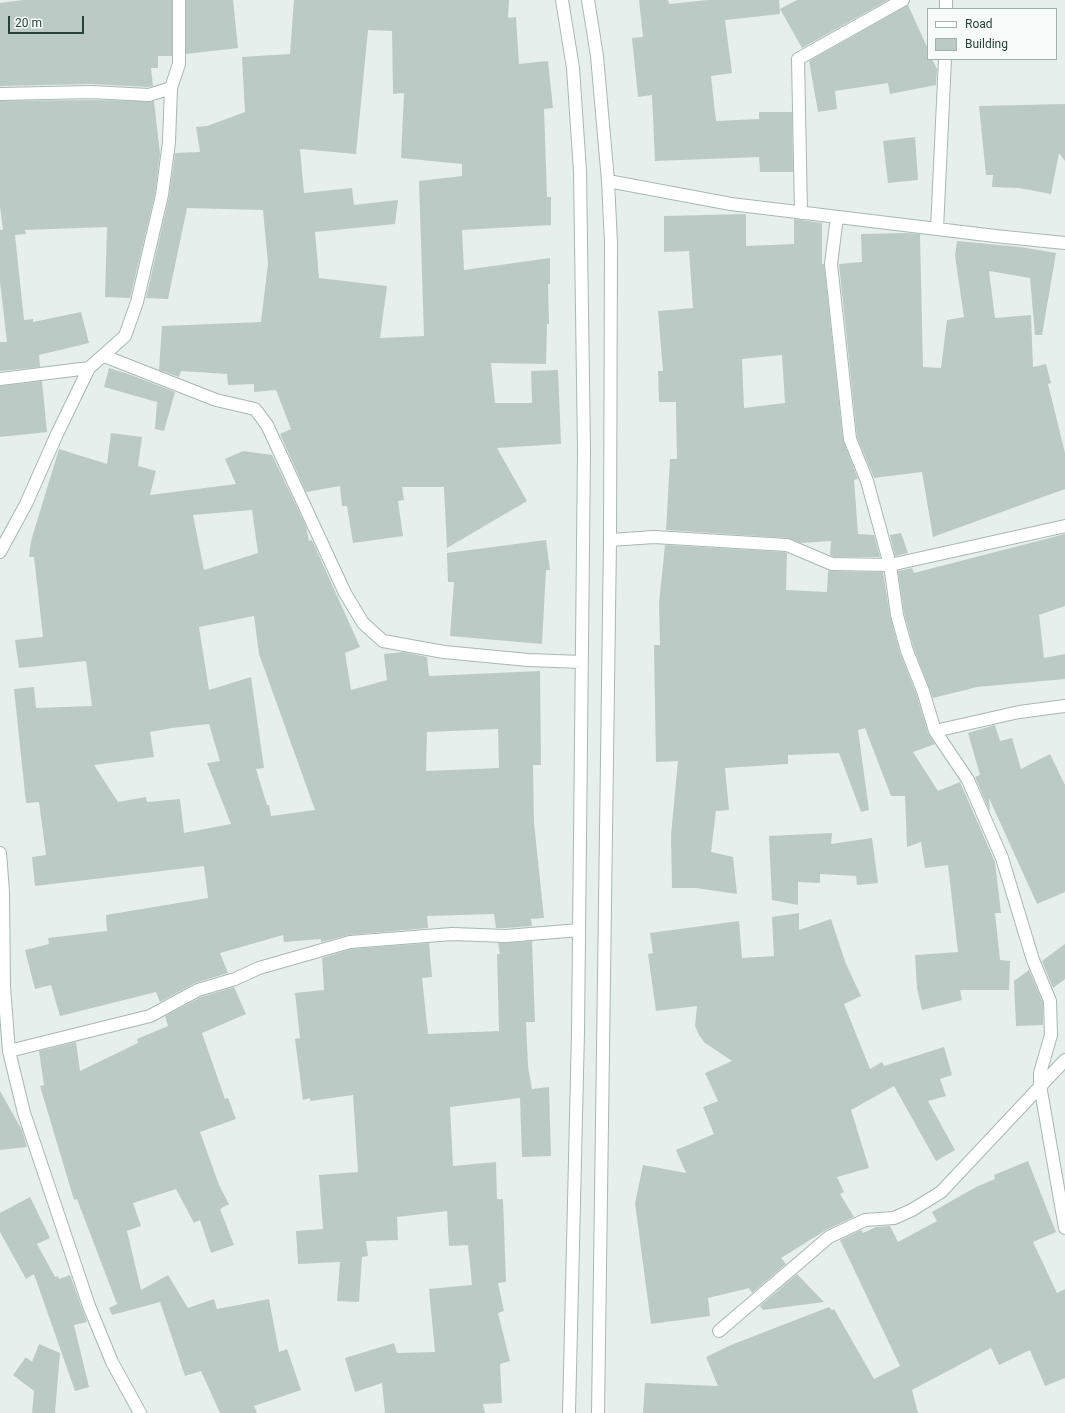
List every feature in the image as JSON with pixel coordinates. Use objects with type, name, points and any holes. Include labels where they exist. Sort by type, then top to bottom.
[{"type":"street","points":[[0,552],[26,504],[89,368],[125,336],[137,302],[162,196],[169,142],[171,88],[180,64],[179,0]]},
{"type":"street","points":[[562,0],[573,68],[581,183],[584,450],[579,930],[569,1413]]},
{"type":"street","points":[[588,0],[597,56],[608,181],[611,259],[610,540],[598,1413]]},
{"type":"street","points":[[802,213],[798,59],[903,0]]},
{"type":"street","points":[[937,229],[945,60]]},
{"type":"street","points":[[0,94],[91,92],[148,95],[171,88]]},
{"type":"street","points":[[608,181],[731,204],[937,229],[1065,242]]},
{"type":"street","points":[[837,217],[831,264],[850,439],[867,481],[890,565],[897,616],[907,651],[923,691],[935,731],[968,780],[1002,858],[1033,960],[1050,1001],[1051,1035],[1040,1072],[1040,1085],[1065,1228]]},
{"type":"street","points":[[104,356],[216,400],[255,409],[267,425],[345,593],[363,623],[383,641],[444,652],[528,660],[582,662]]},
{"type":"street","points":[[0,379],[89,368]]},
{"type":"street","points":[[610,540],[654,537],[781,544],[787,545],[832,564],[890,565],[1065,526]]},
{"type":"street","points":[[935,731],[1019,712],[1065,706]]},
{"type":"street","points":[[0,853],[4,987],[9,1051],[24,1113],[89,1306],[112,1362],[140,1413]]},
{"type":"street","points":[[9,1051],[150,1016],[198,990],[236,979],[259,968],[350,942],[452,934],[506,936],[579,930]]},
{"type":"street","points":[[719,1331],[830,1237],[865,1220],[894,1218],[912,1210],[941,1192],[1065,1060]]},
{"type":"building","points":[[23,0],[172,0],[172,56],[158,56],[158,68],[151,68],[153,86],[148,87],[91,84],[0,86],[0,3]]},
{"type":"building","points":[[186,0],[233,0],[238,48],[186,54]]},
{"type":"building","points":[[294,0],[509,0],[508,18],[516,17],[519,64],[548,61],[553,108],[544,109],[547,197],[551,197],[551,225],[462,230],[464,270],[550,258],[550,284],[548,284],[549,324],[547,324],[546,364],[491,363],[495,403],[532,403],[531,371],[558,370],[561,444],[497,448],[527,501],[447,548],[444,487],[402,487],[404,500],[398,501],[403,536],[353,543],[347,506],[342,506],[340,486],[306,492],[280,434],[291,429],[276,390],[254,392],[254,384],[228,385],[227,374],[181,371],[179,377],[159,370],[162,326],[261,322],[268,264],[263,210],[187,208],[168,299],[146,298],[169,197],[175,153],[200,152],[196,127],[207,126],[245,112],[242,57],[290,54]],"holes":[[[368,30],[392,31],[393,94],[404,93],[401,158],[462,164],[462,176],[419,181],[424,336],[380,338],[387,286],[319,278],[315,232],[395,224],[398,200],[354,205],[352,188],[304,193],[300,149],[356,154]]]},
{"type":"building","points":[[639,0],[668,0],[669,4],[708,0],[779,0],[780,14],[725,20],[732,73],[711,76],[716,121],[759,119],[759,112],[792,112],[793,172],[760,172],[759,157],[655,161],[652,95],[638,97],[632,38],[643,37]]},
{"type":"building","points":[[797,0],[888,0],[802,48],[780,9]]},
{"type":"building","points":[[908,5],[927,47],[927,60],[932,60],[937,69],[936,85],[890,94],[888,83],[835,91],[837,109],[818,112],[809,61]]},
{"type":"building","points":[[0,101],[154,101],[160,154],[155,194],[130,298],[105,297],[107,227],[25,230],[26,234],[15,235],[24,320],[33,319],[33,322],[81,312],[89,343],[39,355],[40,367],[0,371],[0,342],[7,342],[0,282],[0,230],[3,230],[0,206]]},
{"type":"building","points":[[1065,104],[1065,161],[1059,153],[1051,194],[1019,188],[992,187],[993,175],[986,175],[979,106]]},
{"type":"building","points":[[915,137],[918,180],[888,183],[883,141]]},
{"type":"building","points":[[746,214],[746,246],[794,244],[794,219],[822,223],[822,264],[824,264],[843,440],[858,479],[854,480],[858,534],[874,535],[880,557],[834,557],[830,555],[831,541],[801,543],[787,538],[666,530],[670,459],[677,459],[676,402],[659,402],[658,371],[663,371],[658,311],[693,308],[689,251],[664,252],[664,216]],"holes":[[[782,355],[785,403],[744,408],[742,359]]]},
{"type":"building","points":[[861,234],[920,234],[923,367],[941,368],[947,320],[964,317],[955,256],[957,241],[1020,247],[1056,253],[1042,335],[1035,335],[1030,278],[989,271],[995,318],[1031,315],[1033,367],[1046,364],[1051,383],[1048,384],[1065,453],[1065,489],[933,537],[922,472],[874,478],[857,437],[839,264],[862,262]]},
{"type":"building","points":[[109,368],[175,392],[164,431],[155,429],[157,402],[104,387]]},
{"type":"building","points":[[42,381],[47,432],[0,437],[0,386]]},
{"type":"building","points":[[111,433],[142,437],[138,466],[156,471],[150,495],[236,484],[225,459],[243,451],[272,455],[306,526],[309,541],[312,540],[360,647],[345,653],[351,690],[387,680],[384,654],[403,652],[427,657],[429,676],[540,671],[541,765],[533,765],[534,823],[544,918],[531,919],[532,926],[496,928],[494,914],[427,916],[428,928],[349,935],[321,942],[321,939],[284,942],[283,935],[220,953],[228,973],[195,983],[160,1002],[156,992],[60,1016],[51,985],[35,989],[25,950],[49,944],[48,938],[107,931],[106,915],[208,898],[204,866],[35,886],[32,857],[46,855],[39,802],[26,803],[14,689],[34,687],[36,708],[92,706],[86,661],[19,668],[15,640],[43,637],[34,557],[29,557],[31,541],[59,449],[107,464]],"holes":[[[252,510],[258,553],[204,570],[193,515]],[[254,616],[259,654],[315,810],[271,816],[269,805],[267,805],[256,769],[264,768],[251,677],[209,690],[199,627]],[[209,724],[220,761],[207,763],[231,824],[184,833],[180,799],[147,802],[146,797],[118,802],[94,765],[154,757],[150,732]],[[498,729],[499,768],[426,771],[427,732]]]},
{"type":"building","points":[[901,533],[908,553],[895,556],[890,535]]},
{"type":"building","points":[[1065,534],[1065,606],[1039,615],[1044,658],[1065,654],[1065,679],[977,687],[933,698],[914,649],[904,613],[898,571],[912,568],[914,573]]},
{"type":"building","points":[[546,540],[550,570],[546,570],[542,644],[450,636],[454,582],[448,582],[447,553]]},
{"type":"building","points":[[665,545],[785,552],[787,553],[786,590],[827,592],[828,571],[883,572],[890,616],[900,653],[916,693],[928,733],[935,744],[913,752],[938,791],[960,782],[995,862],[1001,913],[995,913],[1000,960],[1010,961],[1009,990],[960,990],[962,1000],[922,1010],[917,988],[915,955],[958,952],[948,865],[925,868],[921,842],[907,847],[905,796],[891,796],[865,728],[858,730],[869,810],[861,812],[839,753],[788,755],[788,764],[725,768],[729,810],[716,811],[711,852],[733,857],[737,894],[696,888],[672,888],[671,835],[678,761],[656,762],[654,645],[660,645],[659,603]]},
{"type":"building","points":[[995,725],[1000,741],[1012,738],[1021,769],[1050,754],[1065,785],[1065,892],[1037,904],[989,798],[990,812],[975,777],[980,775],[968,733]]},
{"type":"building","points":[[832,833],[831,844],[872,838],[878,883],[857,885],[856,876],[820,874],[820,883],[798,882],[798,905],[772,900],[769,836]]},
{"type":"building","points":[[799,913],[799,930],[831,919],[846,964],[861,996],[844,1004],[870,1069],[882,1062],[884,1066],[944,1047],[952,1075],[940,1079],[946,1096],[928,1101],[955,1150],[936,1161],[894,1086],[851,1110],[869,1168],[837,1177],[844,1192],[840,1194],[854,1217],[826,1230],[781,1258],[786,1264],[752,1293],[749,1288],[708,1298],[710,1316],[651,1324],[635,1203],[643,1165],[686,1173],[676,1150],[714,1134],[703,1107],[718,1101],[705,1073],[732,1061],[705,1043],[699,1035],[695,1026],[697,1006],[656,1011],[648,954],[653,953],[650,933],[739,921],[742,958],[774,956],[772,917]]},
{"type":"building","points":[[532,941],[535,1022],[526,1022],[528,1066],[532,1089],[549,1087],[551,1156],[522,1157],[520,1098],[450,1107],[453,1166],[496,1162],[497,1199],[503,1199],[506,1282],[498,1283],[504,1311],[498,1313],[510,1361],[500,1364],[502,1403],[483,1404],[485,1413],[385,1413],[382,1383],[355,1392],[345,1358],[394,1343],[397,1353],[435,1352],[429,1289],[472,1285],[468,1245],[449,1246],[447,1211],[397,1217],[398,1240],[366,1241],[368,1256],[362,1257],[359,1302],[337,1301],[340,1262],[298,1264],[296,1231],[323,1229],[319,1175],[358,1172],[353,1095],[310,1101],[310,1098],[303,1100],[295,1039],[300,1038],[295,993],[324,990],[322,958],[351,949],[429,943],[432,977],[422,978],[428,1034],[499,1031],[497,954],[500,954],[498,943]]},
{"type":"building","points":[[1065,944],[1065,979],[1053,988],[1042,961]]},
{"type":"building","points":[[1029,970],[1043,1003],[1043,1025],[1016,1026],[1014,981]]},
{"type":"building","points":[[234,987],[246,1014],[202,1033],[225,1099],[228,1098],[236,1119],[200,1132],[219,1185],[229,1204],[220,1209],[234,1245],[211,1253],[200,1220],[194,1223],[176,1189],[133,1203],[141,1226],[127,1231],[141,1290],[168,1275],[188,1308],[214,1299],[217,1309],[269,1299],[279,1352],[287,1349],[301,1390],[254,1406],[257,1413],[220,1413],[201,1371],[185,1376],[160,1302],[112,1315],[109,1308],[117,1304],[77,1199],[74,1200],[40,1086],[44,1085],[39,1051],[76,1042],[80,1071],[138,1043],[137,1039],[168,1026],[165,1016],[201,997]]},
{"type":"building","points":[[0,1091],[22,1130],[27,1147],[0,1150]]},
{"type":"building","points":[[1028,1161],[1056,1232],[1033,1242],[1057,1293],[1065,1289],[1065,1378],[1045,1386],[1030,1350],[999,1365],[991,1348],[912,1390],[918,1413],[643,1413],[645,1383],[718,1386],[706,1357],[731,1345],[829,1307],[832,1310],[834,1309],[874,1379],[900,1366],[840,1240],[861,1230],[863,1233],[876,1227],[890,1226],[898,1242],[937,1221],[932,1212],[976,1187],[995,1179],[994,1175]]},
{"type":"building","points":[[30,1197],[50,1238],[37,1244],[55,1277],[58,1276],[59,1279],[70,1275],[87,1322],[74,1325],[89,1387],[75,1391],[34,1274],[26,1279],[0,1232],[0,1213]]},
{"type":"building","points":[[797,1274],[824,1302],[763,1310],[760,1306]]},
{"type":"building","points":[[39,1344],[60,1353],[55,1413],[32,1413],[34,1391],[13,1375],[26,1357],[32,1362]]}]
